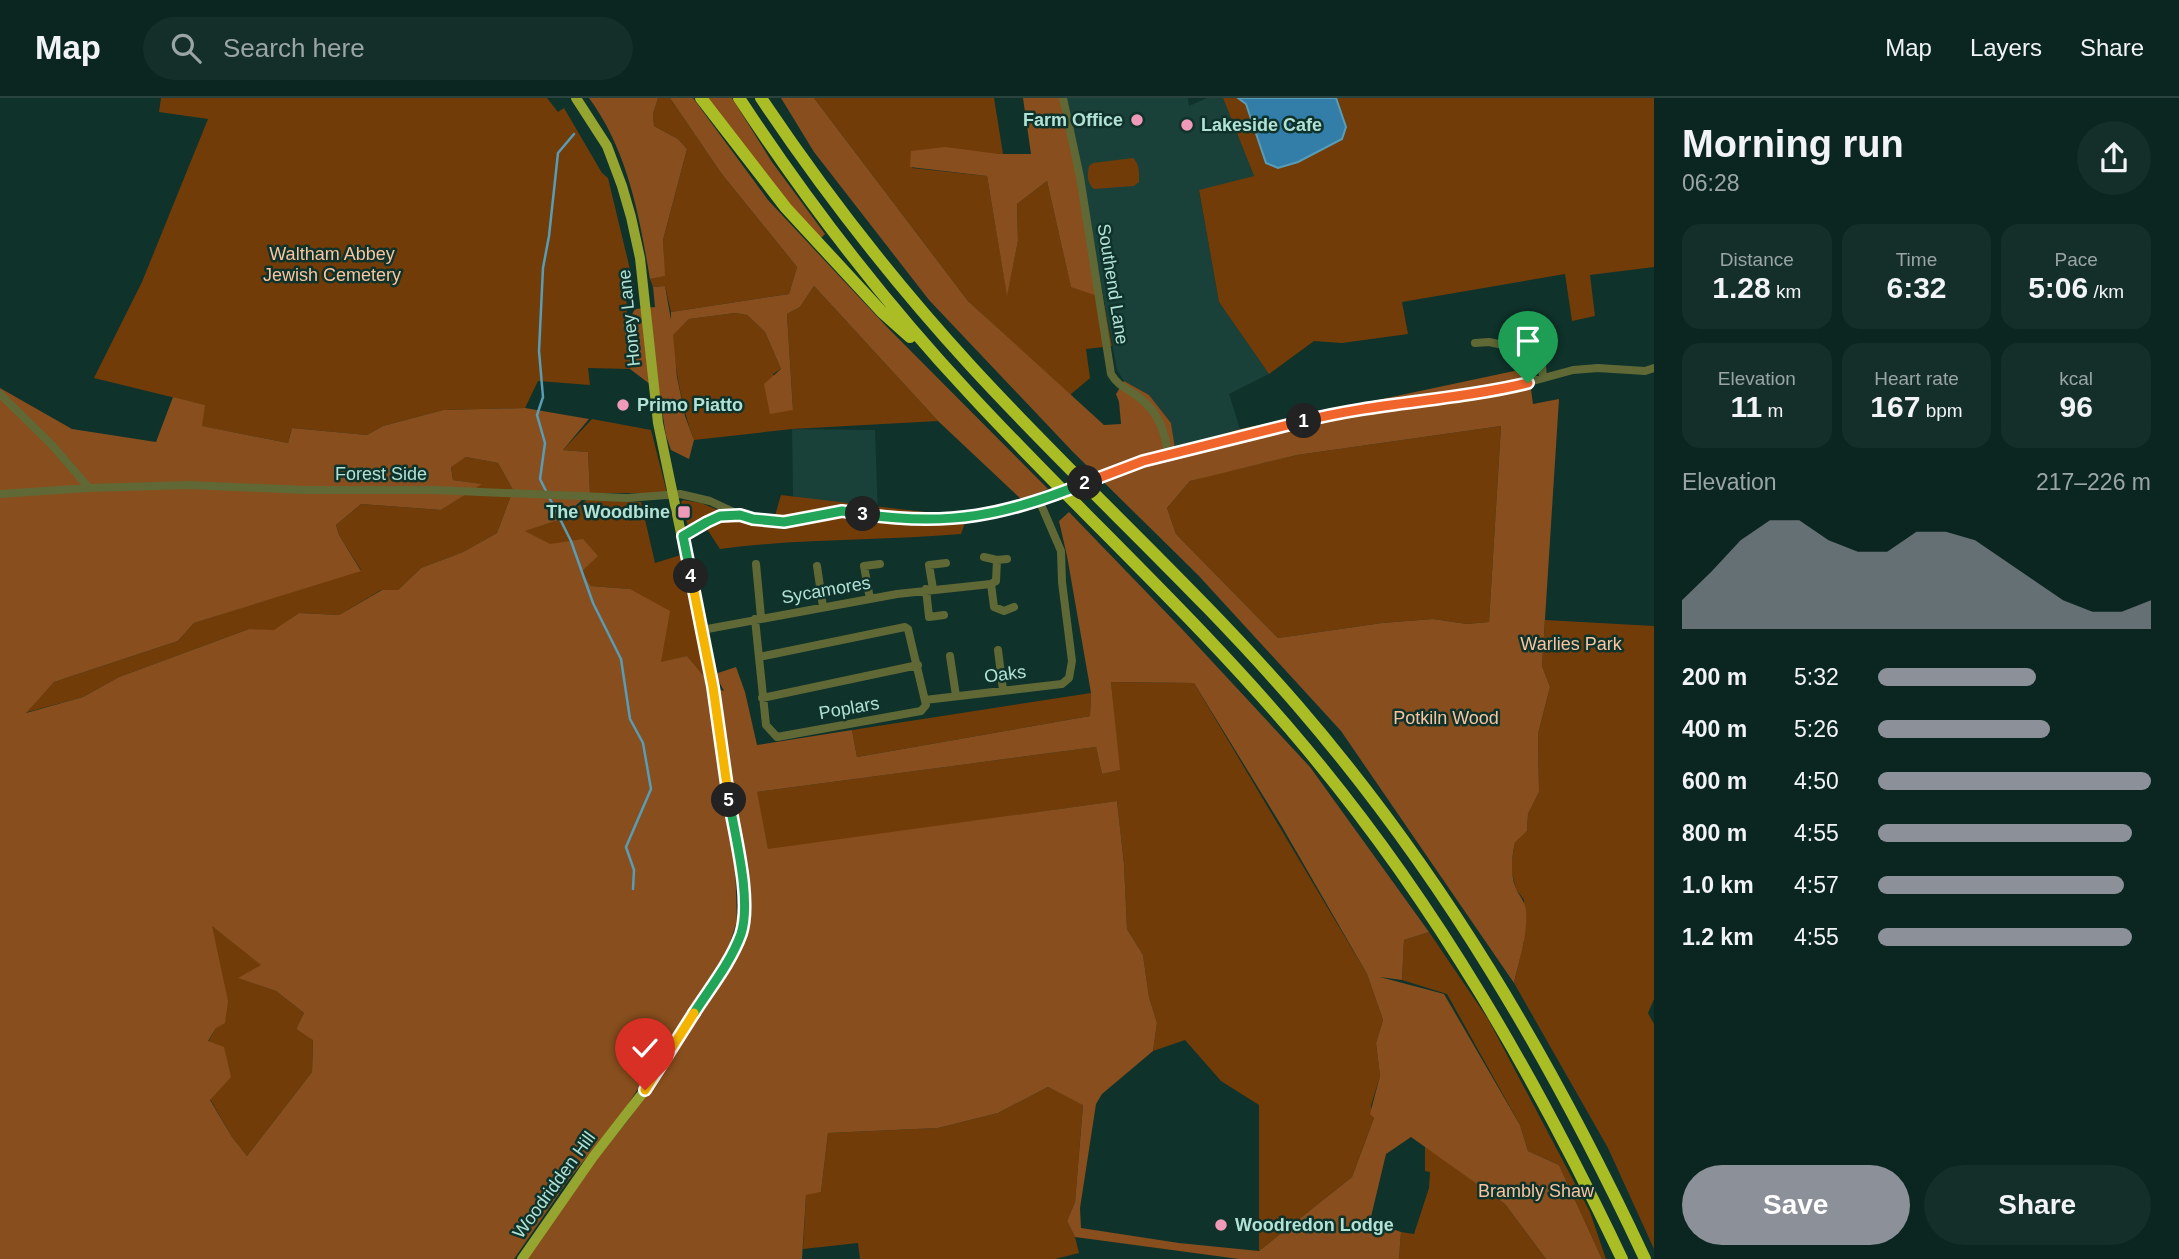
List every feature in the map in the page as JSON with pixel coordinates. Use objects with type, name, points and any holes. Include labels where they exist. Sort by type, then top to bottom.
[{"type":"highway","points":[[701,98],[754,168],[819,245],[882,312],[940,361]]},
{"type":"highway","points":[[738,98],[834,233],[940,361],[1260,695],[1306,748],[1384,847],[1432,915],[1493,1013],[1569,1149],[1622,1259]]},
{"type":"highway","points":[[761,98],[817,180],[891,275],[962,356],[1075,475],[1214,615],[1290,698],[1369,794],[1471,938],[1537,1046],[1645,1259]]},
{"type":"main road","name":"Honey Lane","points":[[576,98],[607,146],[631,218],[640,258],[657,417],[702,630],[745,900],[744,918]]},
{"type":"main road","name":"Woodridden Hill","points":[[522,1259],[593,1157],[619,1127],[670,1051],[728,961],[741,933],[744,918]]},
{"type":"street","name":"Southend Lane","points":[[1063,98],[1080,177],[1111,374],[1118,385],[1142,399],[1156,416],[1164,430],[1168,454]]},
{"type":"street","points":[[1475,343],[1489,342],[1541,353],[1543,377]]},
{"type":"street","points":[[683,536],[720,516],[740,515],[784,522],[842,511],[885,517],[944,520],[993,514],[1168,454],[1317,417],[1439,397],[1485,394],[1573,370],[1598,368],[1645,371],[1654,368]]},
{"type":"street","points":[[0,394],[52,445],[89,488]]},
{"type":"street","name":"Forest Side","points":[[0,494],[190,485],[304,490],[434,490],[627,498],[673,495],[710,501],[740,515]]},
{"type":"street","name":"Oaks","points":[[925,700],[1062,684],[1069,678],[1072,661],[1061,551],[1039,500]]},
{"type":"street","points":[[984,557],[1002,559],[996,581],[991,584],[993,607],[1004,611],[1014,607]]},
{"type":"street","points":[[944,615],[929,617],[929,565],[946,563]]},
{"type":"street","points":[[756,564],[762,698],[918,665]]},
{"type":"street","points":[[870,599],[864,566],[880,564]]},
{"type":"street","points":[[817,566],[823,607]]},
{"type":"street","name":"Sycamores","points":[[702,630],[897,594],[991,584]]},
{"type":"street","points":[[760,657],[905,627],[908,629],[918,665],[925,700]]},
{"type":"street","points":[[998,650],[1003,690]]},
{"type":"street","points":[[950,656],[956,696]]},
{"type":"street","name":"Poplars","points":[[762,698],[766,725],[777,737],[921,711],[926,705],[925,700]]},
{"type":"shaded area","points":[[1066,98],[1188,98],[1189,106],[1207,98],[1223,98],[1254,176],[1199,191],[1219,302],[1269,374],[1229,394],[1240,429],[1174,449],[1171,423],[1149,395],[1124,381],[1117,370]]},
{"type":"shaded area","points":[[792,429],[875,430],[878,516],[842,511],[793,496]]},
{"type":"green space","name":"Waltham Abbey Jewish Cemetery","points":[[161,98],[547,98],[558,112],[564,108],[602,173],[608,178],[634,286],[626,290],[627,316],[623,325],[630,369],[588,368],[590,385],[538,381],[525,408],[443,410],[383,426],[367,435],[292,428],[288,443],[201,426],[204,405],[94,378],[142,282],[208,119],[159,112]]},
{"type":"green space","points":[[589,98],[658,98],[653,114],[654,126],[678,139],[687,149],[663,240],[665,276],[650,279],[636,208],[623,162]]},
{"type":"green space","points":[[658,98],[670,98],[721,173],[797,267],[789,294],[671,312],[665,286],[653,287],[650,279],[664,276],[663,240],[687,149],[678,139],[654,126],[653,114]]},
{"type":"green space","points":[[670,98],[693,98],[768,200],[887,327],[1048,489],[1022,500],[938,421],[814,286],[800,307],[787,314],[793,410],[770,414],[764,384],[781,369],[765,332],[747,315],[735,313],[689,319],[673,335],[677,377],[685,416],[694,440],[689,459],[671,450],[666,436],[659,391],[630,369],[623,324],[629,320],[635,309],[655,307],[653,287],[665,286],[671,320],[671,312],[789,294],[797,267],[721,173]]},
{"type":"green space","points":[[707,98],[732,98],[772,162],[825,234],[820,239],[788,204]]},
{"type":"green space","name":"Potkiln Wood","points":[[781,98],[814,98],[968,301],[1104,425],[1121,424],[1116,394],[1124,381],[1149,395],[1171,423],[1175,449],[1240,429],[1528,368],[1533,404],[1559,399],[1542,666],[1550,687],[1538,734],[1539,792],[1528,814],[1527,831],[1515,842],[1512,858],[1513,880],[1526,911],[1524,938],[1514,983],[1341,731],[1198,575],[1073,452],[929,300],[814,152]],"holes":[[[1501,426],[1489,622],[1467,624],[1433,619],[1382,623],[1278,638],[1176,534],[1167,508],[1190,481],[1297,455]]]},
{"type":"green space","points":[[814,98],[994,98],[1003,154],[913,153],[912,168],[987,176],[1007,294],[1018,241],[1017,204],[1047,181],[1071,286],[1103,298],[1112,346],[1086,349],[1090,378],[1070,395],[968,301]]},
{"type":"green space","points":[[1023,98],[1066,98],[1103,298],[1071,287],[1047,181],[1017,204],[1018,241],[1007,296],[987,176],[910,167],[911,151],[945,147],[999,154],[1031,154]]},
{"type":"green space","points":[[1223,98],[1654,98],[1654,267],[1590,275],[1595,316],[1572,321],[1565,274],[1402,302],[1408,334],[1342,343],[1314,341],[1269,374],[1219,302],[1199,190],[1254,176]]},
{"type":"green space","points":[[1133,158],[1139,172],[1139,182],[1134,186],[1094,189],[1090,184],[1088,169],[1093,163]]},
{"type":"green space","points":[[814,286],[938,421],[792,429],[694,440],[680,388],[672,335],[689,319],[735,313],[747,315],[765,332],[781,369],[773,374],[793,409],[787,314],[800,307]]},
{"type":"green space","points":[[0,388],[72,429],[156,442],[173,397],[205,405],[202,426],[288,443],[292,428],[367,435],[383,426],[443,410],[525,408],[589,419],[563,450],[588,452],[590,493],[559,520],[525,531],[550,544],[583,539],[598,556],[581,572],[591,586],[630,589],[670,611],[661,662],[687,656],[704,676],[735,860],[737,921],[728,949],[625,1109],[567,1182],[514,1259],[0,1259]],"holes":[[[466,457],[498,463],[513,490],[497,533],[463,552],[421,568],[398,590],[382,590],[339,615],[299,613],[274,630],[249,629],[119,677],[83,697],[26,713],[54,682],[178,641],[194,623],[361,571],[339,535],[336,525],[361,504],[441,510],[482,484],[453,480],[451,467]],[[212,926],[261,965],[238,978],[276,991],[304,1013],[296,1029],[313,1040],[312,1072],[247,1156],[210,1100],[231,1077],[224,1047],[208,1041],[216,1028],[225,1023],[228,1001]]]},
{"type":"green space","points":[[592,419],[651,430],[667,493],[590,493],[588,452],[563,450]]},
{"type":"green space","points":[[1501,426],[1489,622],[1467,624],[1433,619],[1382,623],[1278,638],[1176,534],[1167,508],[1190,481],[1212,475],[1297,455]]},
{"type":"green space","points":[[466,457],[498,463],[513,490],[497,533],[463,552],[421,568],[398,590],[381,590],[339,615],[299,613],[274,631],[249,629],[119,677],[83,697],[24,713],[54,682],[178,641],[194,623],[361,570],[339,535],[336,525],[361,504],[441,510],[481,484],[453,480],[451,466]]},
{"type":"green space","points":[[781,495],[967,517],[961,534],[780,543],[720,549],[705,526],[738,517],[772,526]]},
{"type":"green space","points":[[588,499],[641,502],[655,563],[684,554],[704,676],[687,656],[661,663],[630,589],[591,586],[561,554],[524,531],[559,520]]},
{"type":"green space","points":[[683,500],[718,510],[688,526],[681,502]]},
{"type":"green space","name":"Brambly Shaw","points":[[1069,512],[1310,767],[1429,932],[1404,940],[1402,980],[1380,977],[1444,994],[1520,1125],[1528,1151],[1559,1165],[1602,1259],[1546,1259],[1505,1204],[1411,1137],[1386,1154],[1370,1221],[1401,1232],[1399,1259],[1239,1259],[1075,1237],[1067,1221],[1075,1202],[1083,1105],[1048,1087],[998,1113],[938,1128],[828,1133],[821,1192],[806,1195],[802,1259],[527,1259],[590,1168],[629,1119],[711,998],[736,955],[744,934],[746,883],[718,689],[724,691],[715,674],[736,667],[745,692],[757,745],[852,730],[857,757],[1090,716],[1091,693],[1059,521]],"holes":[[[1111,682],[1194,683],[1281,825],[1367,974],[1383,1020],[1376,1043],[1380,1076],[1370,1114],[1374,1118],[1352,1177],[1259,1251],[1179,1243],[1081,1228],[1080,1208],[1096,1104],[1102,1094],[1153,1051],[1157,1023],[1149,997],[1143,955],[1127,929],[1117,801],[768,849],[757,792],[1096,747],[1102,774],[1120,770]]]},
{"type":"green space","name":"Warlies Park","points":[[1545,620],[1654,626],[1654,999],[1648,1013],[1654,1024],[1654,1249],[1608,1148],[1514,983],[1524,941],[1524,900],[1516,889],[1511,868],[1515,841],[1527,831],[1528,814],[1539,792],[1538,734],[1550,687],[1542,666]]},
{"type":"green space","points":[[1111,682],[1194,683],[1367,974],[1383,1020],[1376,1043],[1380,1076],[1371,1106],[1374,1118],[1352,1177],[1259,1251],[1259,1105],[1221,1081],[1185,1040],[1153,1051],[1157,1023],[1149,997],[1143,955],[1127,929],[1117,801],[768,850],[756,792],[1096,747],[1102,774],[1119,770]]},
{"type":"green space","points":[[1091,693],[1090,716],[857,757],[852,730]]},
{"type":"green space","points":[[211,925],[262,965],[239,978],[276,991],[304,1013],[296,1029],[313,1039],[312,1072],[247,1156],[232,1137],[210,1099],[208,1042],[216,1028]]},
{"type":"green space","points":[[1429,932],[1488,1019],[1590,1212],[1606,1259],[1602,1259],[1559,1165],[1528,1151],[1520,1125],[1447,994],[1402,980],[1404,940]]},
{"type":"green space","points":[[1048,1087],[1083,1104],[1075,1202],[1067,1221],[1079,1253],[1055,1259],[860,1259],[858,1243],[803,1249],[806,1194],[821,1192],[828,1133],[938,1128],[998,1113]]},
{"type":"green space","points":[[1425,1146],[1505,1204],[1546,1259],[1399,1259],[1401,1232],[1414,1234],[1429,1188],[1430,1172],[1425,1171]]},
{"type":"water","points":[[1238,98],[1336,98],[1346,127],[1342,139],[1298,162],[1278,168],[1266,163],[1246,104]]},
{"type":"waterway","points":[[546,491],[540,479],[545,443],[537,415],[543,397],[539,351],[543,268],[558,153],[574,134]]},
{"type":"waterway","points":[[549,497],[571,541],[593,603],[621,659],[630,719],[643,743],[651,789],[626,847],[634,870],[633,889]]},
{"type":"place","name":"Farm Office","points":[[1137,120]]},
{"type":"place","name":"Lakeside Cafe","points":[[1187,125]]},
{"type":"place","name":"Primo Piatto","points":[[623,405]]},
{"type":"place","name":"The Woodbine","points":[[684,512]]},
{"type":"place","name":"Woodredon Lodge","points":[[1221,1225]]},
{"type":"route","points":[[645,1090],[728,961],[741,933],[744,918],[745,900],[713,687],[683,536],[720,516],[732,515],[784,522],[842,511],[885,517],[944,520],[993,514],[1050,498],[1143,461],[1317,417],[1439,397],[1485,394],[1528,383]]}]
